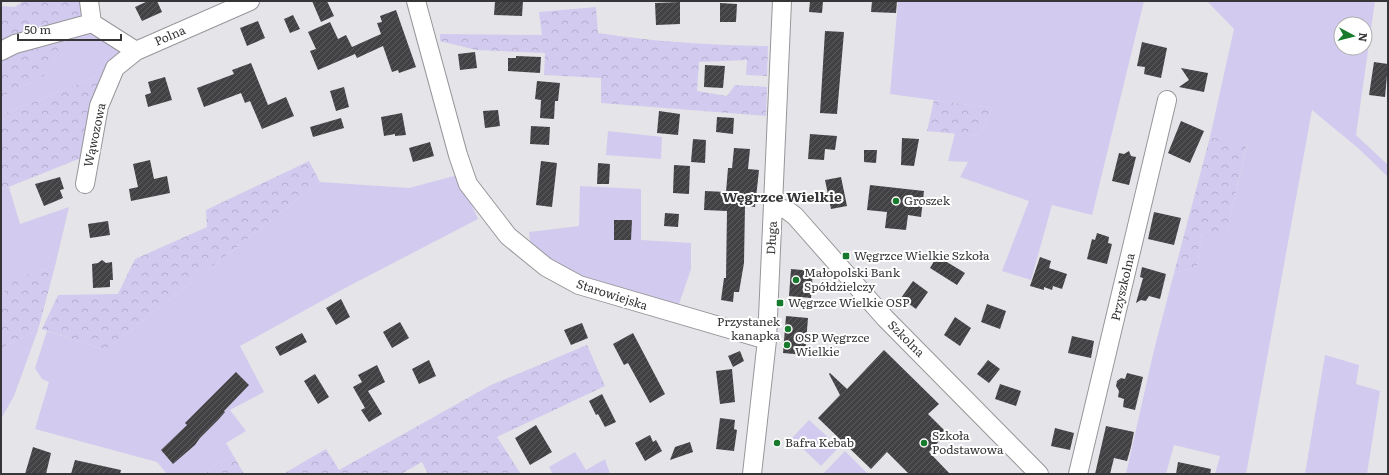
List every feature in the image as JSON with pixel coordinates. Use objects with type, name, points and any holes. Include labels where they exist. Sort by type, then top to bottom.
[{"type":"street","points":[[89,1],[92,23]]},
{"type":"street","name":"Polna","points":[[136,51],[250,1]]},
{"type":"street","name":"Starowiejska","points":[[416,1],[444,105],[468,184],[508,236],[546,267],[579,285],[767,340]]},
{"type":"street","name":"Długa","points":[[752,474],[767,340],[782,1]]},
{"type":"street","points":[[1,51],[15,44],[92,23],[136,51]]},
{"type":"street","name":"Wąwozowa","points":[[85,184],[99,106],[115,68],[136,51]]},
{"type":"street","name":"Przyszkolna","points":[[1078,474],[1167,100]]},
{"type":"street","name":"Szkolna","points":[[774,206],[787,210],[795,216],[885,318],[1039,474]]},
{"type":"green space","points":[[23,1],[84,1],[87,23],[44,76],[1,97],[1,6],[15,7]]},
{"type":"green space","points":[[898,1],[1144,1],[1092,215],[1052,205],[1031,280],[1002,271],[1029,201],[960,177],[968,162],[948,161],[955,133],[979,136],[992,108],[890,94]]},
{"type":"green space","points":[[1207,1],[1375,1],[1373,16],[1333,16],[1333,56],[1367,56],[1356,135],[1388,165],[1388,177],[1358,148],[1312,110],[1246,474],[1215,474],[1220,456],[1174,445],[1166,474],[1126,474],[1154,350],[1174,273],[1197,267],[1202,232],[1227,231],[1247,145],[1210,137],[1234,29]]},
{"type":"green space","points":[[596,7],[598,33],[640,39],[725,45],[768,46],[767,76],[746,75],[747,60],[699,62],[697,91],[727,96],[735,85],[767,87],[766,116],[601,103],[601,78],[544,75],[545,53],[476,50],[440,41],[440,34],[542,35],[539,12]]},
{"type":"green space","points":[[87,23],[124,53],[105,73],[1,115],[1,97],[44,76]]},
{"type":"green space","points":[[105,73],[81,158],[1,190],[1,115]]},
{"type":"green space","points":[[934,100],[992,108],[979,136],[927,131]]},
{"type":"green space","points":[[608,131],[662,137],[661,159],[606,155]]},
{"type":"green space","points":[[1210,137],[1247,144],[1227,231],[1212,242],[1202,233],[1197,267],[1174,273]]},
{"type":"green space","points":[[309,161],[320,182],[105,350],[42,329],[58,295],[118,294],[135,259],[207,227],[206,210]]},
{"type":"green space","points":[[458,175],[478,219],[347,287],[240,346],[264,392],[230,410],[246,431],[226,443],[233,455],[203,474],[167,474],[157,462],[35,429],[49,382],[42,379],[35,368],[47,331],[105,350],[320,182],[409,188]]},
{"type":"green space","points":[[580,186],[641,189],[641,240],[691,243],[691,269],[678,307],[595,283],[557,266],[530,241],[529,232],[579,226]]},
{"type":"green space","points":[[9,187],[20,224],[69,207],[55,266],[17,278],[1,295],[1,190]]},
{"type":"green space","points":[[55,266],[38,330],[1,348],[1,295],[17,278]]},
{"type":"green space","points":[[38,330],[14,396],[1,419],[1,348]]},
{"type":"green space","points":[[587,345],[605,386],[497,437],[521,474],[428,474],[422,462],[401,474],[283,474],[326,449],[339,470],[491,385]]},
{"type":"green space","points":[[1325,355],[1359,365],[1356,384],[1380,391],[1367,474],[1305,474]]},
{"type":"green space","points":[[809,420],[839,447],[821,466],[792,438]]},
{"type":"green space","points":[[845,451],[868,474],[823,474]]},
{"type":"green space","points":[[575,452],[586,470],[605,459],[610,474],[553,474],[549,467]]},
{"type":"green space","points":[[233,455],[244,474],[203,474]]},
{"type":"building","points":[[148,1],[157,1],[162,12],[142,21],[135,7]]},
{"type":"building","points":[[312,1],[327,1],[334,16],[321,22]]},
{"type":"building","points":[[495,1],[523,1],[522,16],[494,15]]},
{"type":"building","points":[[810,1],[823,1],[822,13],[809,12]]},
{"type":"building","points":[[872,1],[897,1],[896,13],[871,12]]},
{"type":"building","points":[[680,2],[680,24],[656,25],[655,3]]},
{"type":"building","points":[[720,3],[737,4],[736,22],[720,22]]},
{"type":"building","points":[[396,10],[416,67],[399,73],[398,70],[392,72],[383,46],[357,58],[355,54],[318,70],[310,51],[316,49],[308,32],[330,22],[338,39],[346,35],[352,47],[381,34],[377,23],[382,22],[380,16]]},
{"type":"building","points":[[293,15],[300,29],[290,33],[284,19]]},
{"type":"building","points":[[258,21],[265,38],[247,46],[240,28]]},
{"type":"building","points":[[825,31],[844,32],[837,114],[820,113]]},
{"type":"building","points":[[1142,42],[1167,48],[1161,78],[1144,74],[1145,67],[1137,66]]},
{"type":"building","points":[[475,52],[477,68],[460,70],[458,54]]},
{"type":"building","points":[[516,56],[541,57],[540,73],[508,71],[508,58],[516,58]]},
{"type":"building","points":[[1374,62],[1388,64],[1385,97],[1369,95]]},
{"type":"building","points":[[251,63],[268,105],[286,97],[294,116],[262,129],[250,101],[245,103],[241,93],[204,107],[197,88],[234,74],[232,70]]},
{"type":"building","points":[[705,65],[725,66],[723,88],[704,87]]},
{"type":"building","points":[[1181,68],[1208,73],[1204,92],[1179,87],[1189,80]]},
{"type":"building","points":[[165,77],[172,100],[148,107],[145,95],[151,93],[148,82]]},
{"type":"building","points":[[537,81],[560,83],[558,101],[555,101],[554,119],[540,118],[541,100],[535,99]]},
{"type":"building","points":[[344,87],[349,107],[336,111],[330,91]]},
{"type":"building","points":[[498,110],[500,126],[485,128],[483,111]]},
{"type":"building","points":[[659,111],[680,114],[678,135],[657,133]]},
{"type":"building","points":[[402,113],[406,135],[395,136],[395,134],[384,136],[381,117]]},
{"type":"building","points":[[717,117],[734,118],[733,134],[716,132]]},
{"type":"building","points":[[341,118],[344,128],[313,137],[310,127]]},
{"type":"building","points":[[1181,121],[1204,131],[1190,163],[1168,153]]},
{"type":"building","points":[[531,126],[550,127],[549,145],[530,144]]},
{"type":"building","points":[[810,134],[837,136],[835,150],[825,149],[824,160],[808,159]]},
{"type":"building","points":[[902,138],[919,139],[914,166],[901,165]]},
{"type":"building","points":[[693,139],[706,140],[705,163],[691,162]]},
{"type":"building","points":[[430,142],[434,156],[413,162],[409,148]]},
{"type":"building","points":[[734,148],[750,149],[748,169],[759,170],[755,207],[745,206],[744,263],[739,292],[734,292],[733,302],[721,300],[724,278],[726,278],[727,211],[704,210],[705,191],[726,192],[728,168],[732,168]]},
{"type":"building","points":[[864,150],[877,150],[876,163],[864,162]]},
{"type":"building","points":[[1129,151],[1131,156],[1136,157],[1129,185],[1112,181],[1119,153],[1124,154]]},
{"type":"building","points":[[150,160],[154,179],[167,176],[170,193],[131,201],[129,189],[138,187],[133,164]]},
{"type":"building","points":[[541,161],[557,163],[552,207],[536,205]]},
{"type":"building","points":[[598,163],[610,164],[609,184],[597,184]]},
{"type":"building","points":[[674,165],[690,166],[689,194],[673,193]]},
{"type":"building","points":[[60,177],[64,189],[60,190],[63,198],[44,206],[35,184]]},
{"type":"building","points":[[841,177],[847,206],[831,209],[825,180]]},
{"type":"building","name":"Groszek","points":[[870,185],[924,191],[921,217],[908,215],[906,230],[885,228],[887,212],[867,210]]},
{"type":"building","points":[[1154,212],[1181,218],[1174,245],[1148,239]]},
{"type":"building","points":[[665,213],[679,214],[678,227],[664,226]]},
{"type":"building","points":[[614,220],[632,220],[631,240],[614,240]]},
{"type":"building","points":[[108,221],[110,235],[90,238],[88,224]]},
{"type":"building","points":[[1097,233],[1109,237],[1108,243],[1112,244],[1107,264],[1087,259],[1092,239],[1095,240]]},
{"type":"building","points":[[937,256],[965,273],[957,285],[930,268]]},
{"type":"building","points":[[1040,257],[1051,261],[1049,268],[1067,274],[1062,289],[1053,286],[1052,290],[1044,287],[1044,290],[1030,286]]},
{"type":"building","points":[[102,260],[106,263],[112,262],[113,280],[110,280],[110,287],[93,288],[92,264],[98,263]]},
{"type":"building","points":[[1142,267],[1166,274],[1160,299],[1149,296],[1146,301],[1141,300],[1136,303],[1143,278],[1140,277]]},
{"type":"building","points":[[791,269],[813,271],[811,298],[789,296]]},
{"type":"building","points":[[913,281],[928,292],[916,309],[901,298]]},
{"type":"building","points":[[341,299],[350,317],[336,325],[326,308]]},
{"type":"building","points":[[987,304],[1006,311],[1000,329],[981,322]]},
{"type":"building","points":[[786,316],[808,318],[805,355],[783,353]]},
{"type":"building","points":[[955,317],[971,328],[960,346],[944,335]]},
{"type":"building","points":[[400,322],[409,338],[392,348],[383,332]]},
{"type":"building","points":[[582,323],[588,338],[571,345],[564,330]]},
{"type":"building","points":[[302,333],[307,342],[280,356],[275,347]]},
{"type":"building","points":[[633,333],[665,394],[650,403],[628,363],[624,365],[613,344]]},
{"type":"building","points":[[1072,336],[1094,341],[1091,358],[1068,353]]},
{"type":"building","points":[[884,350],[939,404],[928,414],[947,433],[929,452],[950,474],[909,474],[887,452],[871,469],[818,418],[840,395],[829,374],[830,373],[847,389]]},
{"type":"building","points":[[740,351],[744,361],[733,367],[728,356]]},
{"type":"building","points":[[429,360],[436,376],[419,384],[412,369]]},
{"type":"building","points":[[988,360],[1000,369],[989,383],[977,374]]},
{"type":"building","points":[[377,365],[385,382],[368,391],[382,414],[369,422],[361,410],[365,408],[353,387],[362,382],[358,375]]},
{"type":"building","points":[[732,369],[735,402],[720,404],[716,371]]},
{"type":"building","points":[[236,372],[249,385],[195,445],[173,464],[161,450],[187,425],[185,423]]},
{"type":"building","points":[[1127,373],[1143,377],[1135,410],[1123,407],[1124,399],[1118,397],[1119,391],[1116,386],[1117,381],[1121,378],[1125,379]]},
{"type":"building","points":[[315,374],[329,397],[318,404],[304,381]]},
{"type":"building","points":[[1000,384],[1021,391],[1016,406],[995,399]]},
{"type":"building","points":[[602,394],[616,422],[605,427],[598,414],[596,415],[589,401]]},
{"type":"building","points":[[720,418],[735,420],[734,429],[737,430],[734,451],[716,449]]},
{"type":"building","points":[[536,425],[552,452],[530,465],[515,438]]},
{"type":"building","points":[[1106,426],[1134,432],[1131,447],[1127,461],[1114,458],[1110,474],[1095,474]]},
{"type":"building","points":[[1055,428],[1074,433],[1070,450],[1051,446]]},
{"type":"building","points":[[650,435],[653,442],[656,440],[662,451],[645,461],[635,443]]},
{"type":"building","points":[[690,442],[693,452],[670,460],[675,447]]},
{"type":"building","points":[[33,447],[51,453],[46,474],[25,474]]},
{"type":"building","points":[[75,460],[121,470],[120,474],[71,474]]},
{"type":"building","points":[[1178,462],[1211,469],[1210,474],[1176,474]]},
{"type":"place","name":"Groszek","points":[[896,201]]},
{"type":"place","name":"Węgrzce Wielkie Szkoła","points":[[846,256]]},
{"type":"place","name":"Małopolski Bank Spółdzielczy","points":[[796,280]]},
{"type":"place","name":"Węgrzce Wielkie OSP","points":[[780,303]]},
{"type":"place","name":"Przystanek kanapka","points":[[788,329]]},
{"type":"place","name":"OSP Węgrzce Wielkie","points":[[787,345]]},
{"type":"place","name":"Bafra Kebab","points":[[777,443]]},
{"type":"place","name":"Szkoła Podstawowa","points":[[924,443]]},
{"type":"district","name":"Węgrzce Wielkie","points":[[782,197]]}]
